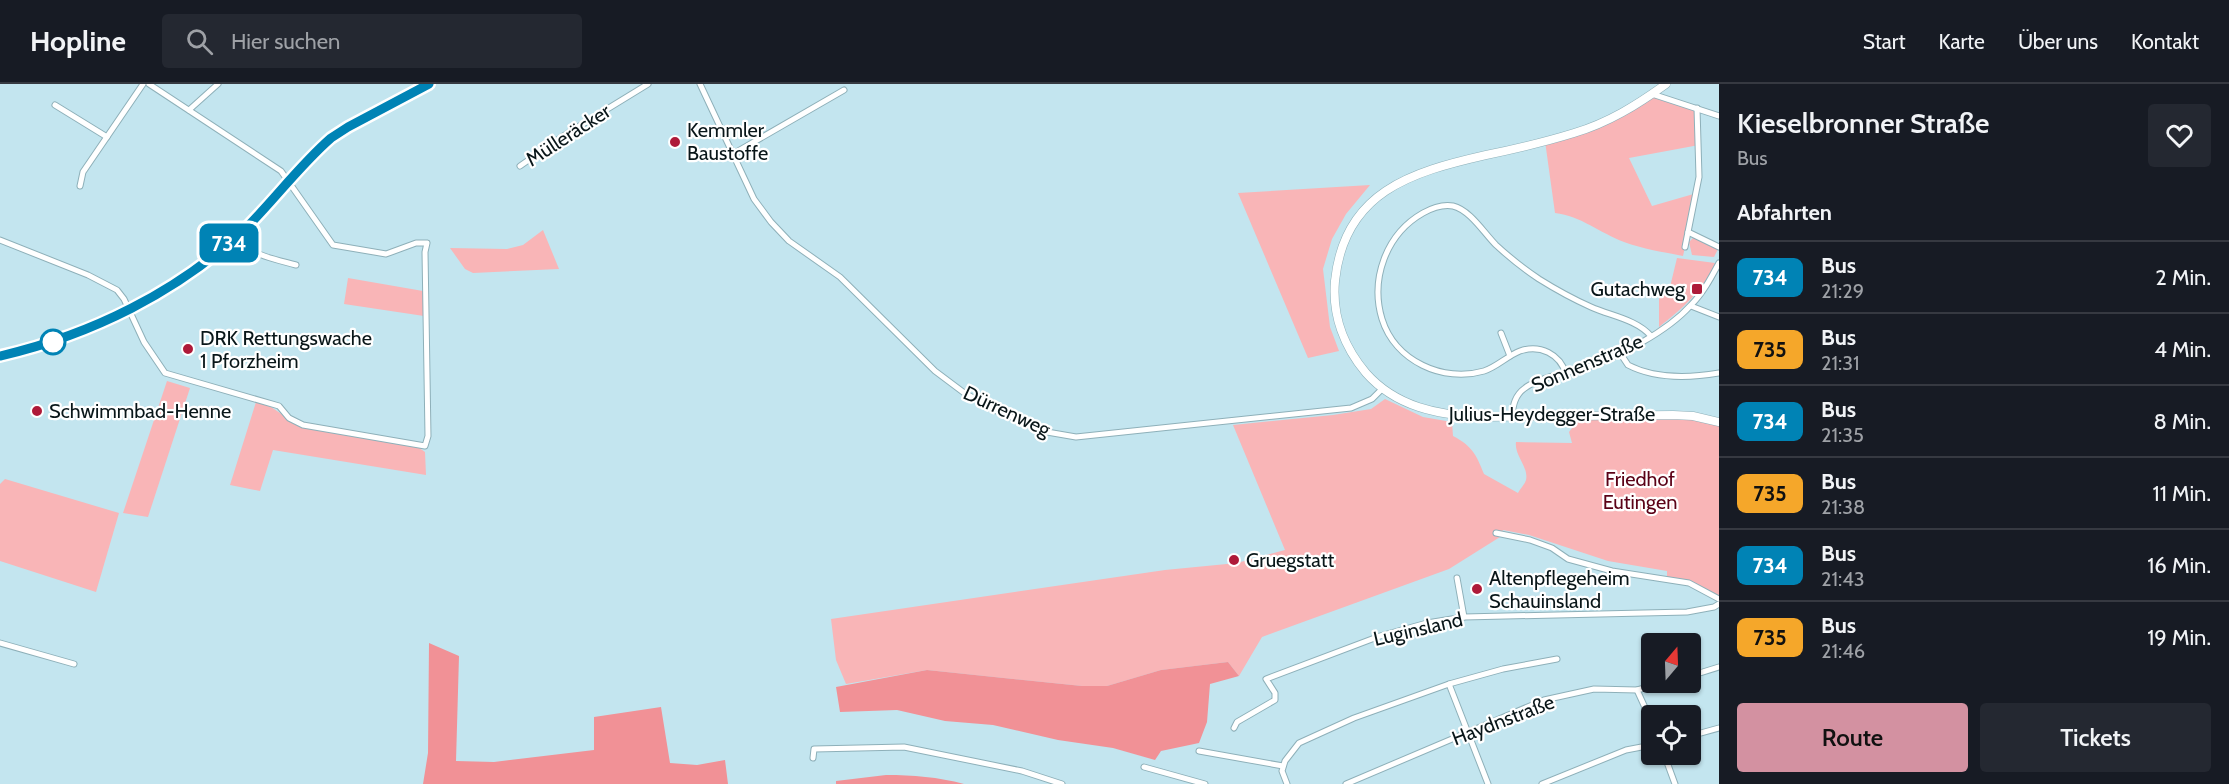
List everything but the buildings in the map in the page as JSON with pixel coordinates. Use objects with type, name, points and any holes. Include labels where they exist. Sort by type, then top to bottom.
[{"type":"street","points":[[80,186],[83,172],[143,84]]},
{"type":"street","points":[[0,240],[88,275],[117,290],[124,299],[144,342],[165,373],[279,406],[290,418],[303,425],[425,446],[428,436],[425,252],[427,243],[416,243],[386,254],[333,245],[281,171],[149,84]]},
{"type":"street","points":[[189,110],[218,84]]},
{"type":"street","points":[[0,356],[56,341],[129,310],[195,268],[234,238],[331,138],[429,84]]},
{"type":"street","name":"Mülleräcker","points":[[520,166],[560,138],[648,84]]},
{"type":"street","name":"Dürrenweg","points":[[700,84],[754,199],[771,222],[795,245],[840,277],[935,371],[963,392],[992,409],[1047,432],[1076,437],[1351,408],[1372,399],[1383,388]]},
{"type":"street","name":"Julius-Heydegger-Straße","points":[[1666,84],[1616,116],[1575,132],[1420,173],[1386,190],[1353,225],[1336,270],[1335,303],[1342,336],[1357,363],[1383,388],[1400,399],[1433,412],[1472,417],[1673,415],[1694,416],[1719,422]]},
{"type":"street","points":[[734,154],[844,90]]},
{"type":"street","points":[[1652,94],[1719,116]]},
{"type":"street","points":[[56,105],[107,137]]},
{"type":"street","points":[[1685,247],[1699,177],[1697,108]]},
{"type":"street","points":[[1566,374],[1556,356],[1549,352],[1530,349],[1510,356],[1488,370],[1460,375],[1439,372],[1414,361],[1395,344],[1387,333],[1379,308],[1380,271],[1386,254],[1397,236],[1420,215],[1440,206],[1453,206],[1460,209],[1495,244],[1537,278],[1592,308],[1632,322],[1651,336]]},
{"type":"street","points":[[1688,232],[1719,247]]},
{"type":"street","points":[[234,238],[256,254],[296,265]]},
{"type":"street","name":"Sonnenstraße","points":[[1512,416],[1515,400],[1524,388],[1620,353],[1651,336],[1691,306],[1711,279],[1719,263]]},
{"type":"street","points":[[1691,306],[1719,316]]},
{"type":"street","points":[[1501,333],[1510,356]]},
{"type":"street","points":[[1620,353],[1628,365],[1659,374],[1694,377],[1719,373]]},
{"type":"street","points":[[1496,533],[1530,540],[1552,548],[1568,559],[1612,571],[1689,583],[1719,599]]},
{"type":"street","points":[[1457,578],[1464,617]]},
{"type":"street","name":"Luginsland","points":[[1234,728],[1237,722],[1275,700],[1275,693],[1266,679],[1380,636],[1427,623],[1464,617],[1687,612],[1713,608],[1719,604]]},
{"type":"street","points":[[0,643],[74,664]]},
{"type":"street","points":[[1287,784],[1284,781],[1283,766],[1299,743],[1314,736],[1354,718],[1449,684],[1503,669],[1557,659]]},
{"type":"street","points":[[1701,673],[1719,667]]},
{"type":"street","points":[[1449,684],[1488,784]]},
{"type":"street","name":"Haydnstraße","points":[[1346,784],[1544,700],[1594,689],[1641,689]]},
{"type":"street","points":[[1637,690],[1644,705]]},
{"type":"street","points":[[1701,733],[1719,728]]},
{"type":"street","points":[[813,758],[814,749],[904,747],[1022,771],[1062,784]]},
{"type":"street","points":[[1542,784],[1626,750],[1641,747]]},
{"type":"street","points":[[1199,751],[1283,766]]},
{"type":"street","points":[[1668,765],[1675,784]]},
{"type":"street","points":[[1144,767],[1205,784]]},
{"type":"green space","points":[[1652,94],[1697,108],[1699,145],[1629,158],[1652,206],[1697,193],[1683,256],[1631,244],[1573,218],[1555,213],[1545,141],[1575,132]]},
{"type":"green space","points":[[1370,185],[1346,214],[1332,239],[1323,269],[1330,327],[1339,351],[1308,358],[1238,193]]},
{"type":"green space","points":[[543,230],[559,269],[473,273],[465,269],[450,248],[507,249],[523,245]]},
{"type":"green space","points":[[1694,237],[1718,249],[1714,257],[1692,255],[1689,242]]},
{"type":"green space","points":[[1677,258],[1715,263],[1691,299],[1659,327],[1659,289],[1670,287]]},
{"type":"green space","points":[[348,278],[423,291],[424,316],[344,304]]},
{"type":"green space","points":[[167,381],[190,388],[148,517],[123,513]]},
{"type":"green space","name":"Friedhof Eutingen","points":[[1385,399],[1423,417],[1452,422],[1453,436],[1473,451],[1484,474],[1518,493],[1525,482],[1526,475],[1517,452],[1516,442],[1572,443],[1569,432],[1582,415],[1673,415],[1719,422],[1719,599],[1695,585],[1667,579],[1667,571],[1608,561],[1529,535],[1503,530],[1500,537],[1449,569],[1262,637],[1239,676],[1228,662],[1161,670],[1107,686],[1082,686],[927,670],[846,684],[836,660],[831,619],[1165,570],[1237,563],[1285,550],[1233,425],[1371,409]]},
{"type":"green space","points":[[256,402],[271,407],[295,423],[415,445],[425,452],[426,475],[273,450],[260,491],[230,485]]},
{"type":"green space","points":[[5,479],[119,513],[96,592],[0,561],[0,484]]},
{"type":"shaded area","points":[[429,643],[459,656],[456,761],[494,762],[594,750],[594,717],[661,707],[670,763],[697,765],[725,760],[728,784],[423,784],[428,753]]},
{"type":"shaded area","points":[[1228,662],[1239,676],[1210,684],[1207,722],[1199,743],[1161,751],[1155,760],[1113,748],[1058,740],[993,725],[945,721],[897,710],[840,712],[836,687],[927,670],[1082,686],[1107,686],[1161,670]]},
{"type":"shaded area","points":[[886,775],[925,777],[964,784],[836,784],[836,781]]},
{"type":"bus line","name":"734","points":[[0,356],[56,341],[84,330],[129,310],[160,292],[234,238],[331,138],[429,84]]},
{"type":"place","name":"Kemmler Baustoffe","points":[[675,142]]},
{"type":"place","name":"Gutachweg","points":[[1697,289]]},
{"type":"place","name":"DRK Rettungswache 1 Pforzheim","points":[[188,349]]},
{"type":"place","name":"Schwimmbad-Henne","points":[[37,411]]},
{"type":"place","name":"Gruegstatt","points":[[1234,560]]},
{"type":"place","name":"Altenpflegeheim Schauinsland","points":[[1477,589]]}]
